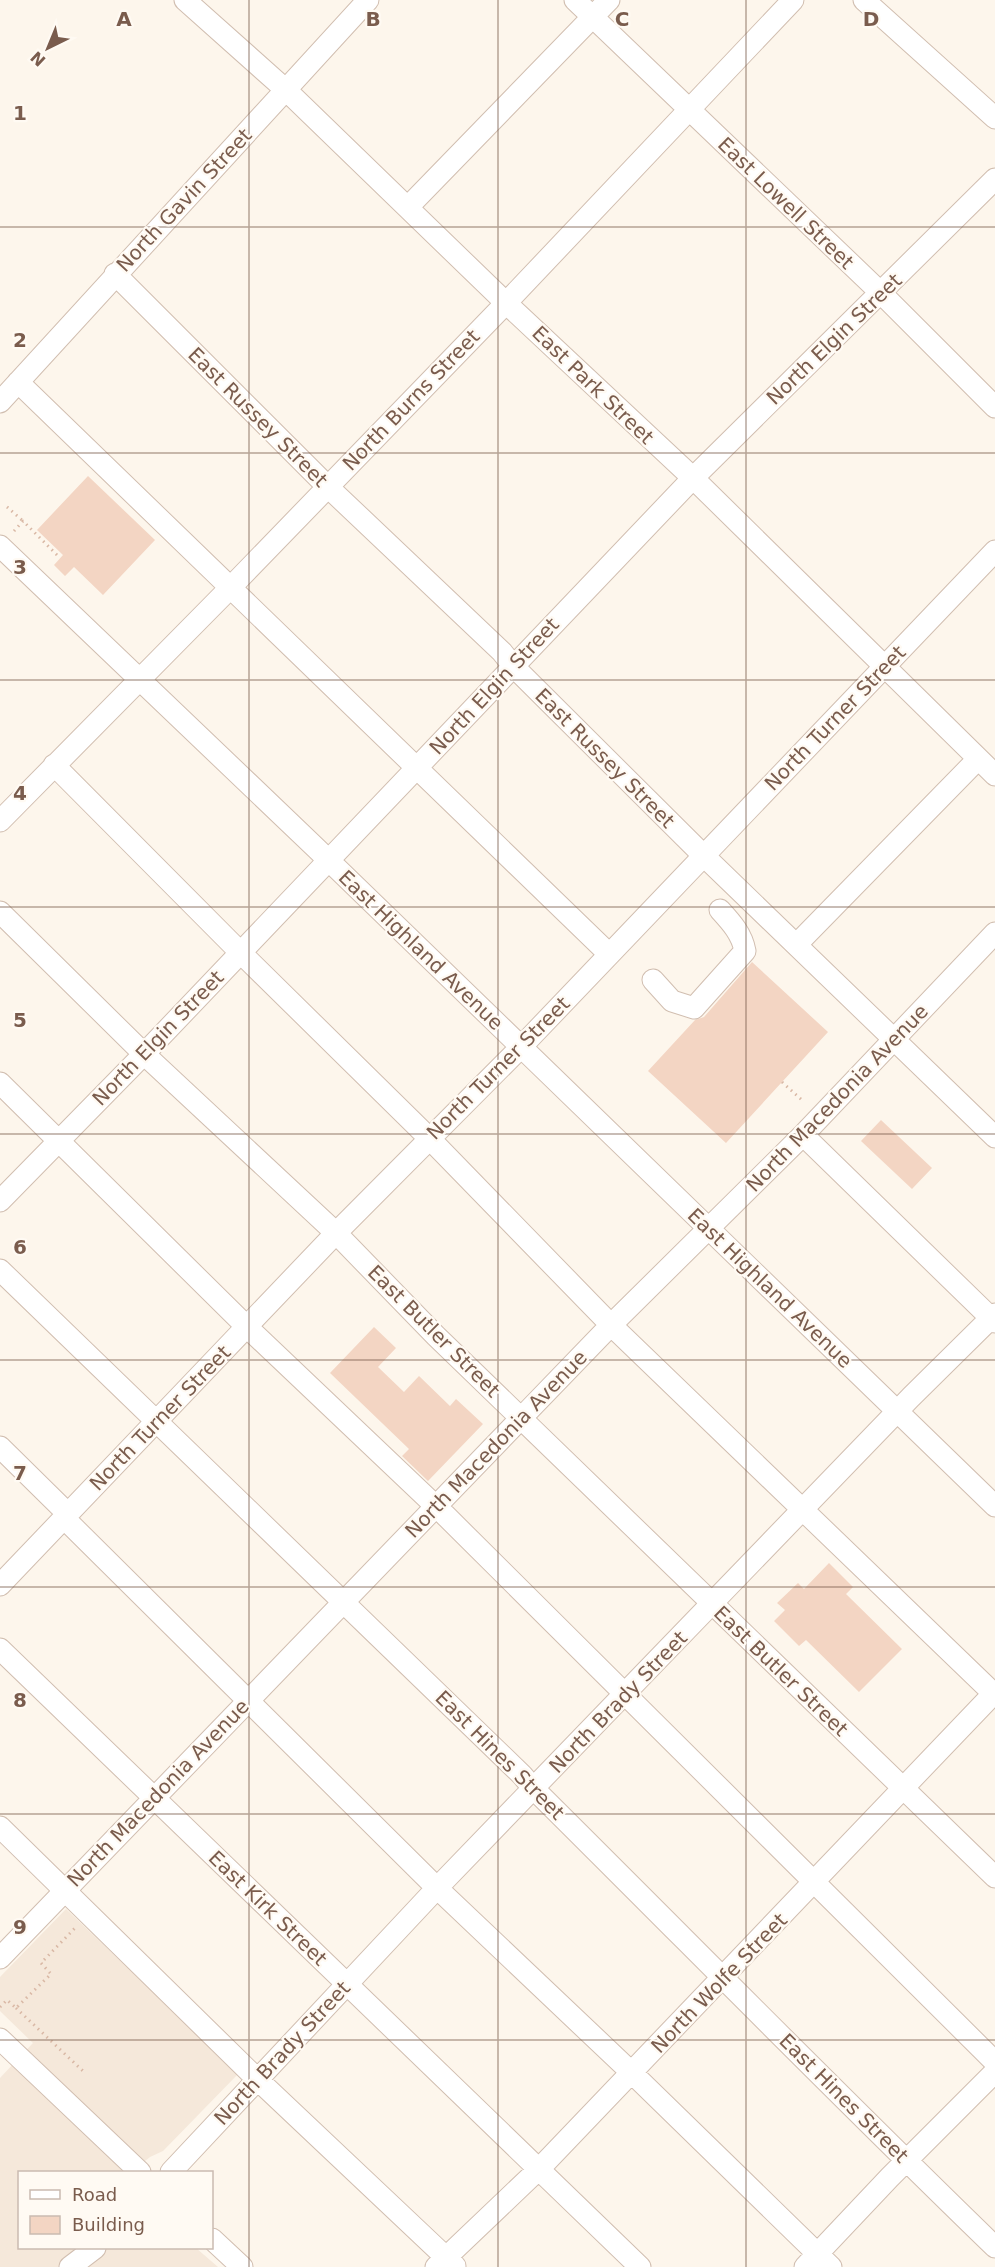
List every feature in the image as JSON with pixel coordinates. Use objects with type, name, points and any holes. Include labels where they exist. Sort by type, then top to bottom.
[{"type":"street","name":"East Park Street","points":[[185,0],[286,90],[506,303],[693,478],[995,775]]},
{"type":"street","name":"North Gavin Street","points":[[0,402],[368,0]]},
{"type":"street","name":"East Lowell Street","points":[[576,0],[881,293],[995,407]]},
{"type":"street","points":[[408,207],[609,0]]},
{"type":"street","name":"North Burns Street","points":[[0,821],[506,303],[793,0]]},
{"type":"street","points":[[864,0],[995,118]]},
{"type":"street","name":"North Elgin Street","points":[[0,1201],[144,1054],[693,478],[995,179]]},
{"type":"street","name":"East Russey Street","points":[[115,274],[327,486],[502,652],[513,666],[703,855],[797,944],[894,1041],[992,1130]]},
{"type":"street","points":[[18,382],[609,954]]},
{"type":"street","name":"East Highland Avenue","points":[[7,539],[140,679],[995,1506]]},
{"type":"street","name":"North Turner Street","points":[[0,1585],[336,1233],[521,1047],[995,550]]},
{"type":"street","points":[[797,944],[978,759]]},
{"type":"street","points":[[54,765],[429,1137],[611,1325],[995,1693]]},
{"type":"street","points":[[653,980],[672,1001],[694,1008],[707,996],[745,951],[744,944],[734,925],[720,910]]},
{"type":"street","name":"East Butler Street","points":[[0,912],[144,1054],[336,1233],[436,1336],[902,1790],[995,1877]]},
{"type":"street","name":"North Macedonia Avenue","points":[[0,1958],[611,1325],[803,1135],[995,933]]},
{"type":"street","points":[[0,1083],[247,1327],[435,1506],[995,2062]]},
{"type":"street","points":[[803,1135],[994,1318]]},
{"type":"street","name":"East Hines Street","points":[[0,1270],[522,1775],[907,2162],[995,2247]]},
{"type":"street","name":"North Brady Street","points":[[172,2171],[347,1985],[364,1964],[533,1788],[898,1412],[994,1318]]},
{"type":"street","points":[[0,1447],[437,1888],[632,2073],[818,2263],[907,2162],[995,2072]]},
{"type":"street","name":"East Kirk Street","points":[[0,1649],[640,2267]]},
{"type":"street","name":"North Wolfe Street","points":[[446,2264],[995,1693]]},
{"type":"street","points":[[0,1827],[446,2264]]},
{"type":"street","points":[[0,2039],[139,2171]]},
{"type":"street","points":[[213,2240],[242,2267]]},
{"type":"street","points":[[70,2267],[92,2249]]},
{"type":"path","points":[[7,507],[60,558]]},
{"type":"path","points":[[7,539],[23,521]]},
{"type":"path","points":[[782,1082],[802,1100]]},
{"type":"path","points":[[16,2008],[51,1974],[41,1963],[81,1923]]},
{"type":"path","points":[[0,2007],[8,2000],[84,2072]]},
{"type":"shaded area","points":[[66,1909],[238,2074],[163,2151],[150,2157],[132,2171],[18,2171],[18,2249],[197,2249],[218,2267],[0,2267],[0,2078],[33,2043],[0,2011],[0,1977]]},
{"type":"building","points":[[88,476],[155,540],[103,595],[74,567],[65,576],[54,565],[63,555],[37,530]]},
{"type":"building","points":[[752,962],[828,1032],[726,1143],[648,1071],[695,1020],[704,1017]]},
{"type":"building","points":[[881,1120],[932,1168],[912,1189],[861,1141]]},
{"type":"building","points":[[374,1327],[396,1348],[378,1367],[404,1392],[419,1376],[450,1406],[456,1399],[483,1424],[428,1481],[402,1456],[409,1449],[330,1373]]},
{"type":"building","points":[[829,1563],[853,1587],[846,1594],[902,1649],[859,1692],[806,1640],[799,1646],[774,1621],[785,1610],[777,1603],[798,1583],[804,1589]]}]
